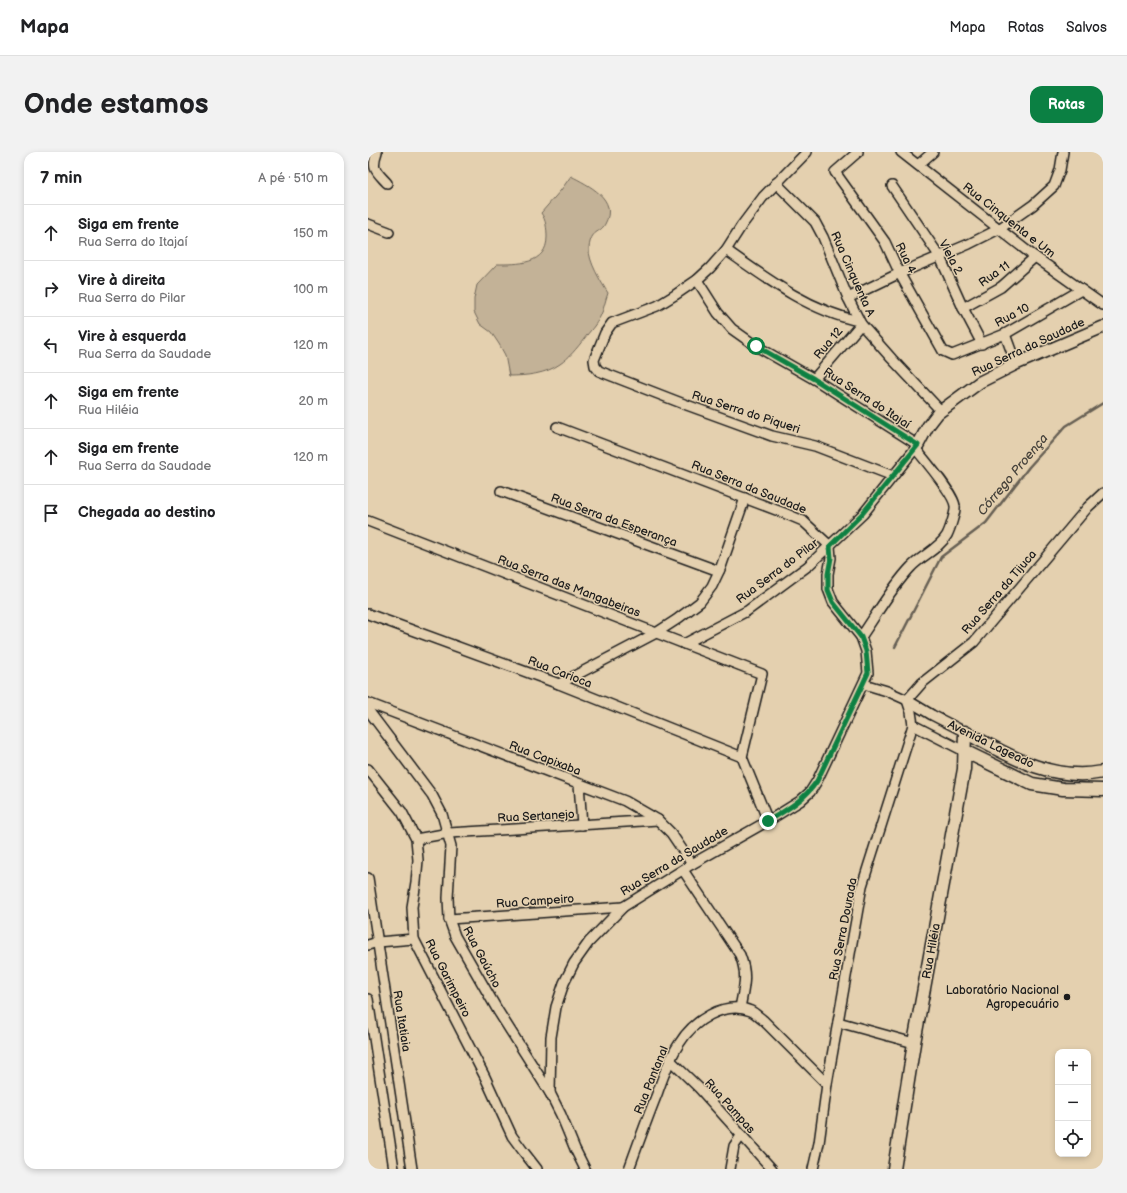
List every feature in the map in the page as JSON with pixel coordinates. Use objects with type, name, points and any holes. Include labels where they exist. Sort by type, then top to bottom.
[{"type":"main road","name":"Rua Hiléia","points":[[894,1169],[914,1043],[964,769],[965,732]]},
{"type":"main road","name":"Avenida Lageado","points":[[965,732],[1012,757],[1044,770],[1075,775],[1088,775],[1103,772]]},
{"type":"main road","name":"Avenida Lageado","points":[[964,751],[1032,784],[1063,789],[1103,790]]},
{"type":"street","points":[[377,152],[373,166],[387,183]]},
{"type":"street","name":"Rua 4","points":[[858,152],[835,172],[885,242],[942,351],[952,356]]},
{"type":"street","name":"Rua Cinquenta e Um","points":[[901,152],[1035,257],[1103,305]]},
{"type":"street","points":[[918,165],[933,152]]},
{"type":"street","points":[[848,298],[999,229],[1033,205],[1054,186],[1060,170],[1063,152]]},
{"type":"street","points":[[697,280],[726,250],[754,209],[776,183],[805,153]]},
{"type":"street","name":"Rua Cinquenta A","points":[[776,183],[815,222],[860,322],[892,359],[941,411]]},
{"type":"street","name":"Viela 2","points":[[892,186],[940,257],[963,308],[982,344]]},
{"type":"street","points":[[368,224],[389,232]]},
{"type":"street","points":[[726,250],[769,281],[812,305],[860,322]]},
{"type":"street","name":"Rua 11","points":[[963,308],[1001,287],[1035,257]]},
{"type":"street","name":"Rua Serra do Piqueri","points":[[697,280],[657,306],[612,322],[605,333],[594,360],[595,366],[599,371],[772,436],[815,446],[893,476]]},
{"type":"street","name":"Rua Serra do Itajaí","points":[[697,280],[718,313],[732,329],[756,346],[814,379],[916,446]]},
{"type":"street","name":"Rua 10","points":[[952,356],[1006,334],[1081,290]]},
{"type":"street","name":"Rua 12","points":[[814,379],[860,322]]},
{"type":"street","name":"Rua Serra da Saudade","points":[[916,446],[928,426],[941,411],[980,382],[1016,364],[1103,327]]},
{"type":"street","points":[[1006,334],[1016,364]]},
{"type":"street","name":"Rua Serra da Saudade","points":[[557,427],[803,521],[830,546]]},
{"type":"street","points":[[861,637],[898,582],[912,566],[939,544],[947,535],[952,521],[956,506],[952,497],[916,446]]},
{"type":"street","name":"Rua Serra do Pilar","points":[[684,644],[747,611],[808,566],[862,514],[916,446]]},
{"type":"street","name":"Rua Serra da Esperança","points":[[501,491],[719,571]]},
{"type":"street","name":"Rua Serra da Tijuca","points":[[907,700],[922,683],[974,642],[1088,507],[1103,493]]},
{"type":"street","points":[[559,684],[656,633],[700,602],[712,586],[719,571],[745,498]]},
{"type":"street","name":"Rua Serra das Mangabeiras","points":[[368,521],[762,674],[742,757]]},
{"type":"street","points":[[830,546],[831,558],[828,574],[828,590],[833,602],[861,637],[866,651],[868,673],[864,684],[887,691],[907,700],[913,725]]},
{"type":"street","name":"Rua Carioca","points":[[368,614],[559,684],[742,757]]},
{"type":"street","name":"Rua Serra da Saudade","points":[[550,1093],[551,1037],[556,1007],[564,983],[574,963],[589,942],[623,907],[692,864],[768,821],[800,801],[810,792],[817,781],[864,684]]},
{"type":"street","name":"Avenida Lageado","points":[[907,700],[932,716],[965,732]]},
{"type":"street","name":"Rua Capixaba","points":[[368,703],[625,801],[658,820],[671,833],[692,864]]},
{"type":"street","name":"Rua Gaúcho","points":[[368,710],[432,795],[442,814],[452,846],[448,898],[449,919],[454,936],[498,1011],[550,1093],[575,1149],[586,1169]]},
{"type":"street","name":"Avenida Lageado","points":[[913,725],[964,751]]},
{"type":"street","name":"Rua Serra Dourada","points":[[813,1169],[819,1143],[827,1084],[862,886],[890,793],[913,725]]},
{"type":"street","points":[[742,757],[768,821]]},
{"type":"street","name":"Rua Garimpeiro","points":[[368,769],[373,781],[402,812],[416,839],[418,860],[412,907],[414,939],[485,1077],[512,1136],[537,1169]]},
{"type":"street","points":[[579,784],[582,825]]},
{"type":"street","name":"Rua Sertanejo","points":[[416,839],[449,833],[658,820]]},
{"type":"street","points":[[683,870],[740,954],[746,976],[740,1008],[752,1011],[763,1020],[827,1084]]},
{"type":"street","name":"Rua Itatiaia","points":[[368,878],[412,1169]]},
{"type":"street","name":"Rua Campeiro","points":[[449,919],[623,907]]},
{"type":"street","points":[[368,945],[378,942],[414,939]]},
{"type":"street","points":[[368,999],[394,1169]]},
{"type":"street","name":"Rua Pantanal","points":[[629,1169],[670,1060],[679,1043],[691,1029],[707,1016],[728,1008],[740,1008]]},
{"type":"street","points":[[838,1022],[914,1043]]},
{"type":"street","name":"Rua Pampas","points":[[670,1060],[699,1088],[772,1169]]},
{"type":"street","points":[[730,1169],[734,1146],[741,1136]]},
{"type":"shaded area","points":[[571,176],[600,194],[608,207],[608,215],[605,224],[592,238],[589,253],[593,265],[608,293],[597,323],[567,359],[549,370],[536,374],[509,376],[505,355],[499,344],[491,332],[480,324],[474,312],[474,299],[477,285],[497,264],[522,263],[536,258],[542,253],[546,246],[547,234],[545,222],[541,213]]},
{"type":"waterway","name":"Córrego Proença","points":[[895,647],[941,557],[986,523],[1029,467],[1066,426],[1103,403]]},
{"type":"place","name":"Laboratório Nacional Agropecuário","points":[[1067,997]]},
{"type":"route","points":[[756,346],[814,379],[918,445],[862,514],[830,546],[831,558],[828,574],[828,590],[833,602],[861,637],[866,651],[868,673],[817,781],[810,792],[800,801],[768,821]]}]
